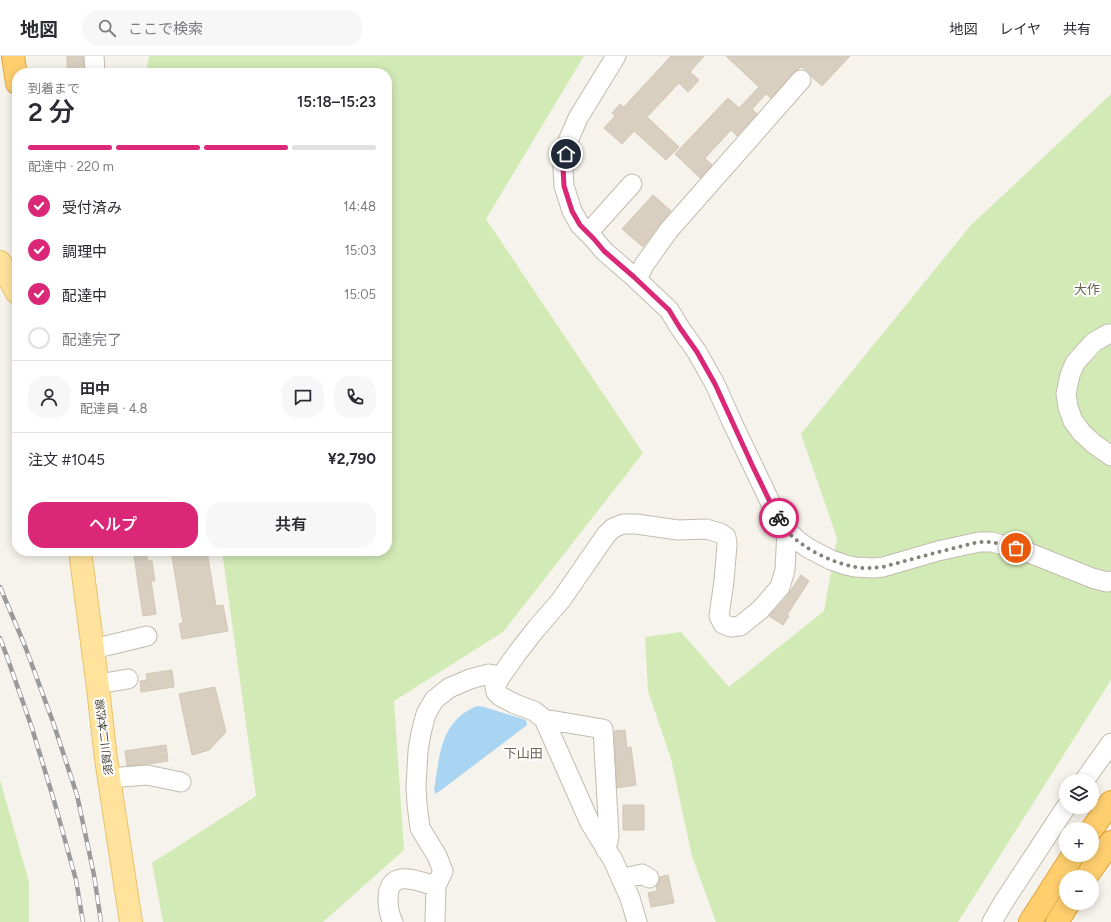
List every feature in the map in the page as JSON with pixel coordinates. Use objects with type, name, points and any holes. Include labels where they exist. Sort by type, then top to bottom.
[{"type":"highway","points":[[13,56],[15,68]]},
{"type":"highway","points":[[1097,822],[1111,802]]},
{"type":"highway","points":[[1091,870],[1111,842]]},
{"type":"highway","points":[[1030,922],[1069,862]]},
{"type":"highway","points":[[1057,922],[1065,910]]},
{"type":"main road","points":[[0,262],[12,284]]},
{"type":"main road","name":"須賀川二本松線","points":[[81,556],[109,778],[131,922]]},
{"type":"street","points":[[94,56],[95,68]]},
{"type":"street","points":[[616,56],[578,118],[568,141],[563,168],[564,186],[572,211],[580,225],[604,251],[669,310],[697,352],[715,384],[773,508],[787,530],[808,548],[832,560],[855,567],[883,567],[979,542],[992,542],[1027,552],[1092,578],[1106,582],[1111,581]]},
{"type":"street","points":[[637,280],[644,265],[669,230],[801,80]]},
{"type":"street","points":[[588,233],[632,184]]},
{"type":"street","points":[[1111,334],[1108,334],[1094,342],[1075,363],[1066,394],[1068,407],[1073,421],[1082,433],[1111,456]]},
{"type":"street","points":[[637,922],[630,898],[613,860],[590,823],[544,719],[534,711],[507,700],[496,692],[495,687],[501,676],[536,629],[561,600],[606,535],[613,528],[623,524],[636,524],[678,530],[706,529],[720,533],[726,537],[728,544],[719,616],[723,624],[731,627],[740,626],[760,610],[780,587],[785,570],[787,530]]},
{"type":"street","points":[[93,649],[147,636]]},
{"type":"street","points":[[435,922],[436,886],[443,871],[437,856],[420,828],[416,786],[420,733],[426,714],[434,700],[449,688],[470,679],[489,674],[501,676]]},
{"type":"street","points":[[98,684],[128,679]]},
{"type":"street","points":[[544,719],[603,729],[609,836],[606,850]]},
{"type":"street","points":[[1089,774],[1111,743]]},
{"type":"street","points":[[109,778],[147,774],[181,782]]},
{"type":"street","points":[[992,922],[1061,814]]},
{"type":"street","points":[[621,880],[642,874],[650,878]]},
{"type":"street","points":[[393,922],[388,906],[389,893],[392,883],[400,878],[436,886]]},
{"type":"green space","points":[[149,56],[584,56],[486,219],[643,453],[503,632],[394,701],[404,850],[323,922],[163,922],[152,863],[256,796],[223,556],[392,556],[392,68],[147,68]]},
{"type":"green space","points":[[1111,94],[1111,680],[958,922],[716,922],[692,856],[671,759],[648,691],[645,637],[681,632],[729,687],[824,611],[837,538],[801,434],[971,225]]},
{"type":"green space","points":[[0,780],[29,882],[29,922],[0,922]]},
{"type":"water","points":[[477,706],[526,720],[527,725],[436,794],[434,790],[440,752],[444,740],[456,721],[465,712]]},
{"type":"building","points":[[67,56],[83,56],[84,68],[67,68]]},
{"type":"building","points":[[671,56],[704,56],[690,72],[699,80],[688,92],[679,83],[647,117],[679,147],[666,160],[634,131],[622,144],[604,128],[615,116],[612,113],[620,104],[624,107]]},
{"type":"building","points":[[726,56],[850,56],[822,86],[811,76],[809,72],[801,67],[793,73],[771,98],[766,94],[752,109],[757,114],[737,136],[731,130],[705,158],[712,165],[700,178],[675,154],[728,98],[739,108],[759,87]]},
{"type":"building","points":[[653,195],[671,211],[643,247],[622,229]]},
{"type":"building","points":[[134,556],[147,556],[148,561],[152,561],[155,581],[151,581],[156,614],[143,616]]},
{"type":"building","points":[[172,556],[208,556],[216,606],[223,605],[228,631],[182,639],[179,624],[183,623]]},
{"type":"building","points":[[801,575],[809,581],[787,615],[789,616],[783,625],[769,616],[785,599]]},
{"type":"building","points":[[172,670],[174,687],[141,692],[140,681],[147,680],[146,674]]},
{"type":"building","points":[[215,687],[226,732],[209,750],[192,755],[179,694]]},
{"type":"building","points":[[625,730],[627,748],[631,747],[636,785],[617,788],[614,731]]},
{"type":"building","points":[[166,745],[168,761],[127,766],[125,751]]},
{"type":"building","points":[[623,805],[644,805],[644,830],[623,830]]},
{"type":"building","points":[[668,875],[674,903],[651,907],[648,893],[657,891],[656,886],[659,883],[660,877]]},
{"type":"railway","points":[[0,587],[25,646],[53,722],[77,795],[94,875],[101,922]]},
{"type":"railway","points":[[0,638],[32,728],[55,804],[76,880],[83,922]]},
{"type":"way so far","points":[[779,518],[787,530],[808,548],[832,560],[855,567],[883,567],[979,542],[992,542],[1016,548]]},
{"type":"district","name":"大作","points":[[1087,289]]},
{"type":"district","name":"下山田","points":[[523,753]]},
{"type":"route","points":[[566,154],[563,168],[564,186],[572,211],[580,225],[604,251],[669,310],[697,352],[715,384],[753,467],[779,518]]}]
